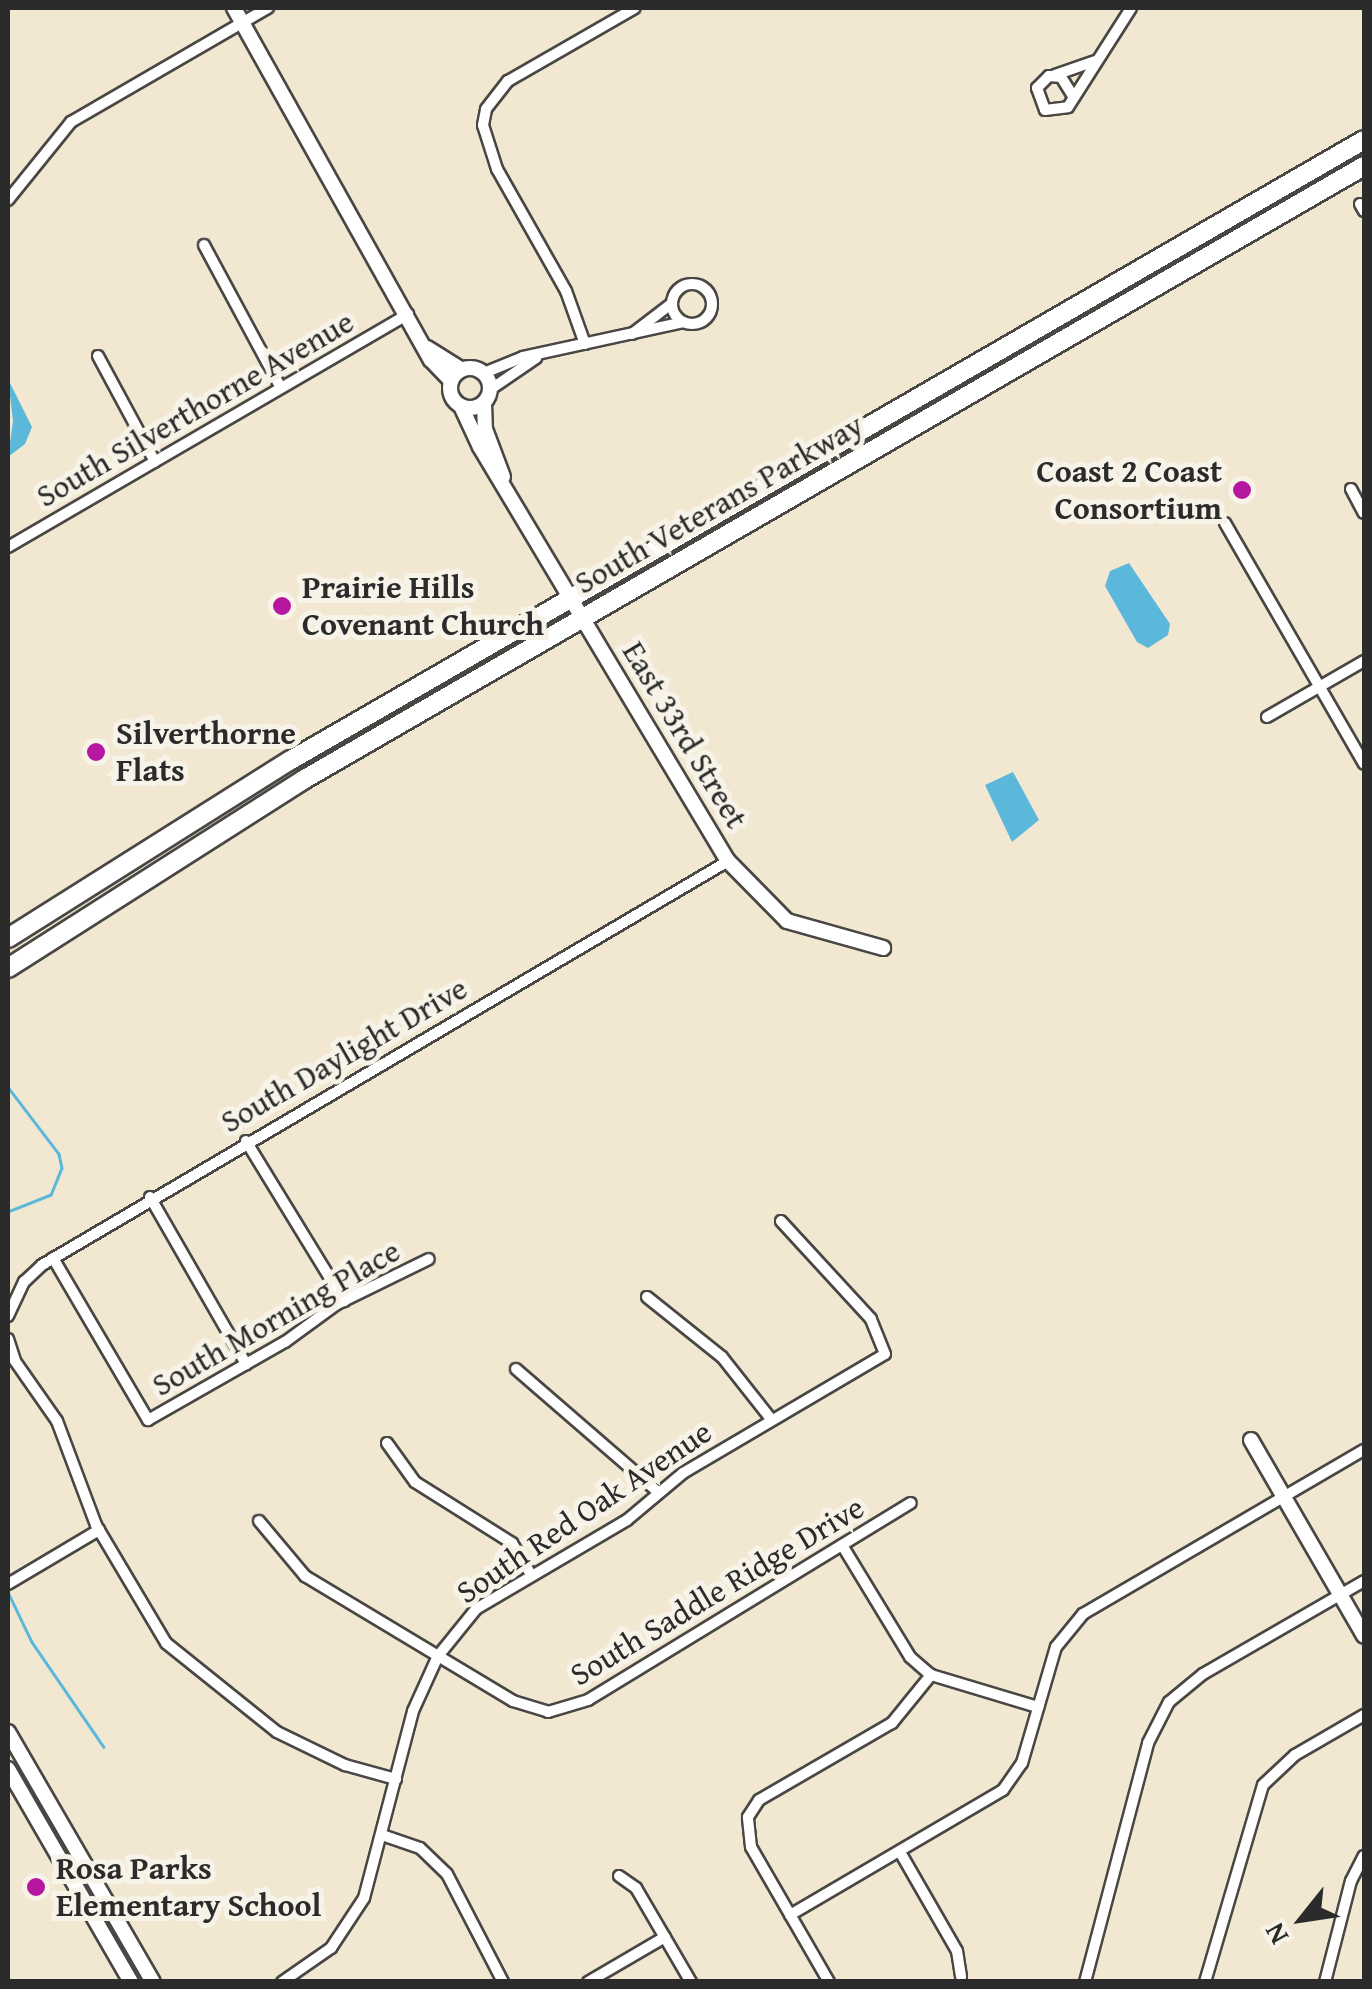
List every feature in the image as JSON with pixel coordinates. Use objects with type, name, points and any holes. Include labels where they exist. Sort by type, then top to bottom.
[{"type":"highway","name":"South Veterans Parkway","points":[[8,938],[571,596],[1364,140]]},
{"type":"highway","name":"South Veterans Parkway","points":[[8,968],[242,817],[1364,166]]},
{"type":"street","name":"East 33rd Street","points":[[234,8],[427,348],[456,375],[461,406],[728,861],[788,921],[883,948]]},
{"type":"street","points":[[8,200],[12,183],[82,114],[268,8]]},
{"type":"street","points":[[585,344],[566,291],[496,169],[483,126],[486,109],[508,81],[635,8]]},
{"type":"street","points":[[1095,61],[1040,83],[1040,106],[1057,112],[1073,96],[1131,8]]},
{"type":"street","points":[[1055,75],[1066,80],[1073,96]]},
{"type":"street","points":[[204,245],[282,388]]},
{"type":"street","points":[[456,375],[484,373],[585,344],[632,334],[683,322],[706,318],[708,294],[685,286],[671,304],[632,334]]},
{"type":"street","points":[[671,304],[683,322]]},
{"type":"street","name":"South Silverthorne Avenue","points":[[8,548],[408,314]]},
{"type":"street","points":[[98,356],[155,462]]},
{"type":"street","points":[[461,406],[487,396],[536,357]]},
{"type":"street","name":"East 33rd Street","points":[[484,373],[485,428],[503,478]]},
{"type":"street","points":[[1351,489],[1364,512]]},
{"type":"street","points":[[1225,522],[1364,764]]},
{"type":"street","points":[[1266,717],[1364,661]]},
{"type":"street","name":"South Daylight Drive","points":[[8,1316],[24,1282],[53,1258],[150,1197],[728,861]]},
{"type":"street","points":[[246,1141],[344,1301]]},
{"type":"street","points":[[150,1197],[246,1364]]},
{"type":"street","name":"South Red Oak Avenue","points":[[282,1982],[330,1948],[350,1925],[382,1835],[413,1711],[439,1655],[476,1609],[626,1520],[658,1491],[772,1419],[885,1354],[871,1319],[781,1221]]},
{"type":"street","name":"South Morning Place","points":[[53,1258],[148,1420],[344,1301],[430,1259]]},
{"type":"street","points":[[647,1297],[722,1358],[772,1419]]},
{"type":"street","points":[[8,1339],[14,1362],[57,1420],[99,1530],[150,1622],[187,1662],[277,1732],[346,1765],[396,1778]]},
{"type":"street","points":[[516,1369],[658,1491]]},
{"type":"street","points":[[1251,1440],[1364,1636]]},
{"type":"street","points":[[387,1444],[416,1482],[512,1543],[532,1575]]},
{"type":"street","points":[[790,1915],[1003,1790],[1022,1763],[1056,1647],[1083,1614],[1364,1450]]},
{"type":"street","name":"South Saddle Ridge Drive","points":[[258,1521],[305,1576],[513,1701],[566,1710],[911,1504]]},
{"type":"street","points":[[8,1584],[99,1530]]},
{"type":"street","points":[[842,1545],[910,1657],[932,1675],[1038,1707]]},
{"type":"street","points":[[1086,1982],[1148,1743],[1169,1702],[1203,1674],[1364,1581]]},
{"type":"street","points":[[828,1982],[748,1838],[752,1809],[892,1723],[932,1675]]},
{"type":"street","points":[[1206,1982],[1263,1785],[1295,1756],[1364,1715]]},
{"type":"street","points":[[8,1732],[152,1982]]},
{"type":"street","points":[[8,1769],[131,1982]]},
{"type":"street","points":[[382,1835],[420,1848],[448,1874],[503,1982]]},
{"type":"street","points":[[900,1852],[958,1950],[960,1977]]},
{"type":"street","points":[[1325,1982],[1351,1881],[1364,1856]]},
{"type":"street","points":[[619,1876],[636,1888],[690,1982]]},
{"type":"street","points":[[588,1982],[665,1937]]},
{"type":"water","points":[[8,379],[32,427],[25,444],[8,457],[13,421]]},
{"type":"water","points":[[1129,563],[1170,624],[1168,635],[1148,648],[1137,642],[1105,586],[1110,571]]},
{"type":"water","points":[[1013,772],[1039,820],[1012,842],[985,785]]},
{"type":"waterway","points":[[8,1087],[59,1154],[62,1168],[51,1195],[8,1212]]},
{"type":"waterway","points":[[8,1592],[32,1642],[104,1747]]},
{"type":"place","name":"Coast 2 Coast Consortium","points":[[1242,490]]},
{"type":"place","name":"Prairie Hills Covenant Church","points":[[282,606]]},
{"type":"place","name":"Silverthorne Flats","points":[[96,752]]},
{"type":"place","name":"Rosa Parks Elementary School","points":[[36,1887]]}]
